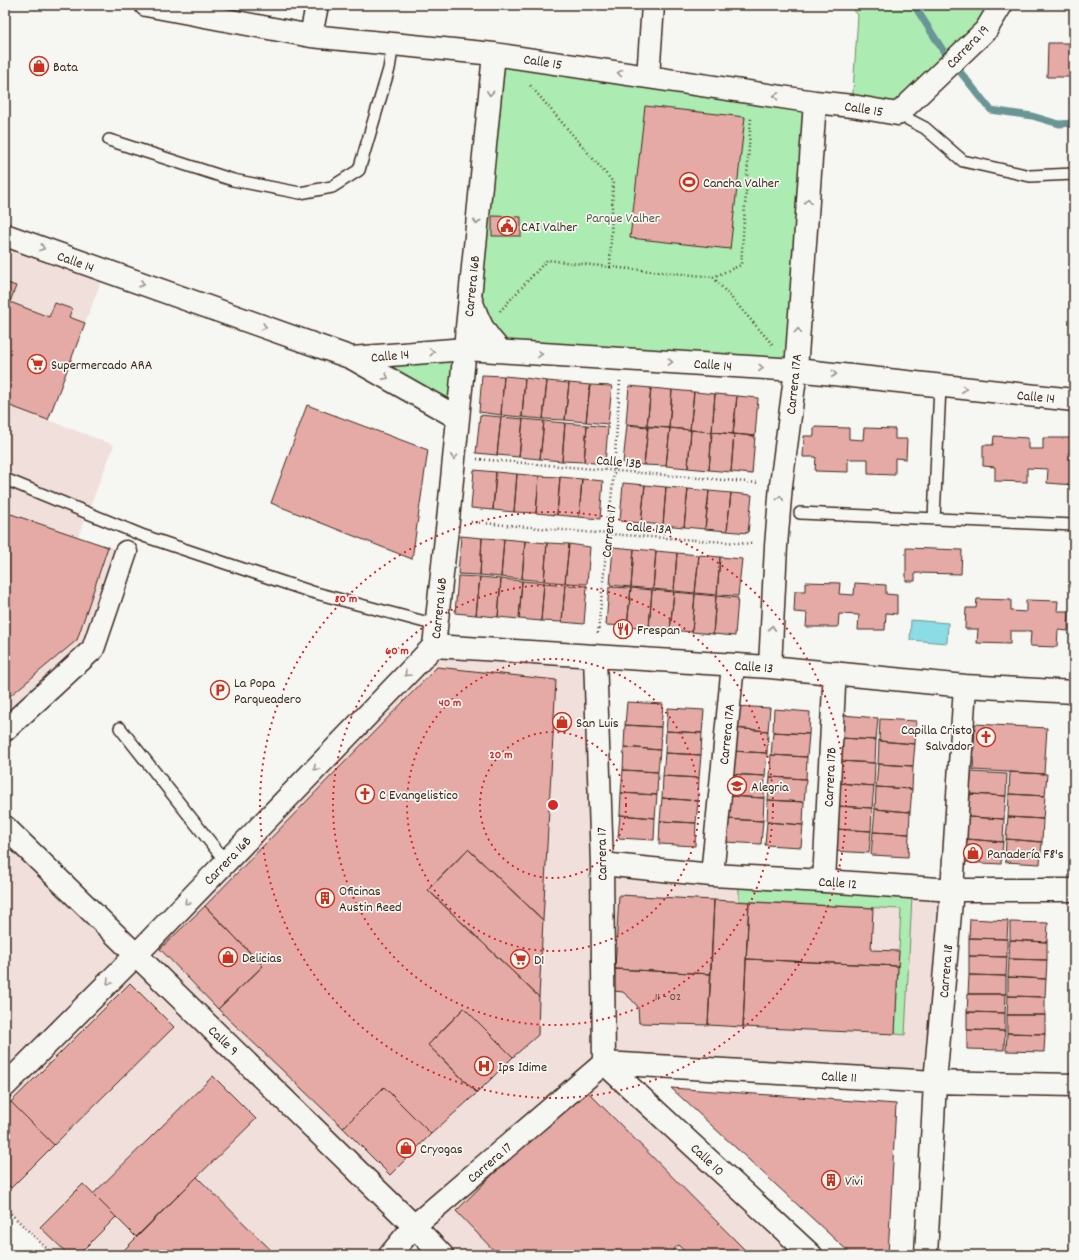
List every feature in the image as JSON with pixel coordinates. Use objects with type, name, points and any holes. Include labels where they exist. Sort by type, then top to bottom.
[{"type":"street","name":"Calle 15","points":[[146,5],[311,36],[494,54],[898,114],[929,84]]},
{"type":"street","points":[[311,36],[317,5]]},
{"type":"street","points":[[648,77],[653,5]]},
{"type":"street","name":"Carrera 19","points":[[929,84],[986,30],[1000,5]]},
{"type":"street","name":"Carrera 16B","points":[[5,1086],[136,955],[434,646],[448,520],[494,54]]},
{"type":"street","name":"Carrera 17A","points":[[770,667],[776,546],[781,485],[796,370],[815,102]]},
{"type":"street","name":"Calle 14","points":[[5,235],[352,358],[458,418]]},
{"type":"street","points":[[470,297],[477,319],[483,330],[501,351]]},
{"type":"street","name":"Calle 14","points":[[352,358],[465,349],[501,351],[796,370],[1074,400]]},
{"type":"street","points":[[5,730],[93,649],[126,552]]},
{"type":"street","name":"Calle 13","points":[[434,646],[770,667],[965,686],[1074,692]]},
{"type":"street","name":"Carrera 17","points":[[390,1255],[414,1226],[604,1063],[602,864],[595,656]]},
{"type":"street","name":"Carrera 17A","points":[[712,875],[733,665]]},
{"type":"street","name":"Carrera 17B","points":[[824,881],[834,687],[837,673]]},
{"type":"street","name":"Carrera 18","points":[[926,1255],[935,1082],[952,890],[965,686]]},
{"type":"street","name":"Calle 9","points":[[5,827],[442,1255]]},
{"type":"street","name":"Calle 12","points":[[602,864],[712,875],[952,890],[1074,890]]},
{"type":"street","name":"Calle 11","points":[[604,1063],[935,1082],[1074,1085]]},
{"type":"street","name":"Calle 10","points":[[604,1063],[811,1255]]},
{"type":"lane","points":[[109,140],[233,180],[300,194],[332,187],[359,170],[389,69],[393,44]]},
{"type":"lane","points":[[898,114],[925,128],[963,161],[1030,176],[1074,174]]},
{"type":"lane","points":[[934,519],[940,386]]},
{"type":"lane","points":[[5,479],[144,536],[312,592],[436,625]]},
{"type":"lane","points":[[800,513],[1074,525]]},
{"type":"lane","points":[[120,728],[226,862]]},
{"type":"path","points":[[528,83],[613,182],[610,267]]},
{"type":"path","points":[[483,330],[547,260],[713,277],[741,265],[751,117]]},
{"type":"path","points":[[713,277],[796,370]]},
{"type":"path","name":"Carrera 17","points":[[595,656],[614,470],[621,359]]},
{"type":"path","name":"Calle 13B","points":[[454,457],[781,485]]},
{"type":"path","name":"Calle 13A","points":[[448,520],[608,534],[776,546]]},
{"type":"path","points":[[5,1208],[53,1255]]},
{"type":"shaded area","points":[[5,235],[105,271],[48,420],[114,445],[78,537],[126,552],[93,649],[5,730]]},
{"type":"shaded area","points":[[434,646],[595,656],[602,864],[952,890],[935,1082],[604,1063],[811,1255],[442,1255],[414,1226],[390,1255],[53,1255],[5,1208],[5,827],[136,955]]},
{"type":"green space","points":[[849,5],[1001,5],[898,114],[852,106],[858,15]]},
{"type":"green space","name":"Parque Valher","points":[[494,54],[815,102],[796,370],[465,349]]},
{"type":"green space","points":[[465,349],[458,418],[352,358]]},
{"type":"green space","points":[[739,887],[912,896],[905,1035],[895,1034],[901,909],[739,901]]},
{"type":"water","points":[[911,620],[948,623],[947,643],[910,640]]},
{"type":"building","points":[[1048,43],[1074,43],[1074,77],[1047,77]]},
{"type":"building","points":[[645,106],[745,117],[730,249],[630,238]]},
{"type":"building","name":"CAI Valher","points":[[492,216],[521,217],[521,236],[492,236]]},
{"type":"building","points":[[5,282],[16,286],[10,302],[49,317],[55,303],[72,309],[69,317],[85,323],[48,420],[5,404]]},
{"type":"building","points":[[482,375],[504,376],[501,415],[479,412]]},
{"type":"building","points":[[504,376],[525,378],[522,417],[501,415]]},
{"type":"building","points":[[525,378],[547,381],[543,419],[522,417]]},
{"type":"building","points":[[547,381],[569,383],[565,420],[543,419]]},
{"type":"building","points":[[569,383],[590,385],[586,422],[565,420]]},
{"type":"building","points":[[590,385],[612,386],[608,424],[586,422]]},
{"type":"building","points":[[629,386],[651,388],[647,426],[626,424]]},
{"type":"building","points":[[651,388],[672,390],[669,428],[647,426]]},
{"type":"building","points":[[672,390],[694,392],[690,430],[669,428]]},
{"type":"building","points":[[694,392],[715,394],[712,432],[690,430]]},
{"type":"building","points":[[715,394],[737,396],[733,434],[712,432]]},
{"type":"building","points":[[737,396],[758,398],[755,436],[733,434]]},
{"type":"building","points":[[307,405],[428,450],[412,559],[271,503]]},
{"type":"building","points":[[480,415],[501,417],[497,455],[476,453]]},
{"type":"building","points":[[501,417],[523,419],[519,457],[497,455]]},
{"type":"building","points":[[523,419],[544,421],[540,459],[519,457]]},
{"type":"building","points":[[544,421],[565,423],[562,461],[540,459]]},
{"type":"building","points":[[565,423],[587,425],[584,462],[562,461]]},
{"type":"building","points":[[587,425],[608,427],[605,464],[584,462]]},
{"type":"building","points":[[627,425],[648,427],[644,465],[623,463]]},
{"type":"building","points":[[648,427],[670,428],[666,466],[644,465]]},
{"type":"building","points":[[814,427],[849,428],[849,439],[863,440],[864,428],[895,429],[895,439],[907,439],[906,459],[895,458],[895,475],[868,474],[868,459],[848,459],[848,472],[815,471],[816,457],[803,457],[804,436],[814,436]]},
{"type":"building","points":[[670,428],[691,430],[688,468],[666,466]]},
{"type":"building","points":[[691,430],[712,432],[709,470],[688,468]]},
{"type":"building","points":[[712,432],[734,434],[731,472],[709,470]]},
{"type":"building","points":[[734,434],[755,436],[752,474],[731,472]]},
{"type":"building","points":[[994,436],[1028,438],[1028,449],[1043,449],[1043,438],[1074,438],[1074,485],[1047,483],[1048,469],[1027,468],[1027,482],[995,481],[995,467],[983,466],[983,445],[993,445]]},
{"type":"building","points":[[474,470],[496,472],[493,510],[471,508]]},
{"type":"building","points":[[496,472],[517,474],[514,512],[493,510]]},
{"type":"building","points":[[517,474],[539,476],[536,513],[514,512]]},
{"type":"building","points":[[539,476],[560,477],[557,515],[536,513]]},
{"type":"building","points":[[560,477],[582,479],[579,517],[557,515]]},
{"type":"building","points":[[582,479],[603,481],[600,519],[579,517]]},
{"type":"building","points":[[623,483],[645,485],[641,523],[620,521]]},
{"type":"building","points":[[645,485],[666,487],[663,525],[641,523]]},
{"type":"building","points":[[666,487],[688,489],[684,527],[663,525]]},
{"type":"building","points":[[688,489],[709,491],[705,529],[684,527]]},
{"type":"building","points":[[709,491],[731,493],[727,531],[705,529]]},
{"type":"building","points":[[731,493],[752,495],[748,533],[727,531]]},
{"type":"building","points":[[5,512],[108,547],[77,640],[5,700]]},
{"type":"building","points":[[461,536],[482,538],[480,575],[458,574]]},
{"type":"building","points":[[482,538],[504,539],[501,577],[480,575]]},
{"type":"building","points":[[504,539],[525,541],[522,579],[501,577]]},
{"type":"building","points":[[525,541],[547,543],[544,581],[522,579]]},
{"type":"building","points":[[547,543],[569,544],[565,583],[544,581]]},
{"type":"building","points":[[569,544],[590,547],[587,584],[565,583]]},
{"type":"building","points":[[613,547],[634,549],[631,587],[610,585]]},
{"type":"building","points":[[906,548],[962,550],[961,574],[915,573],[915,581],[906,581]]},
{"type":"building","points":[[634,549],[656,551],[653,589],[631,587]]},
{"type":"building","points":[[656,551],[677,553],[674,591],[653,589]]},
{"type":"building","points":[[677,553],[699,555],[695,593],[674,591]]},
{"type":"building","points":[[699,555],[720,557],[717,595],[695,593]]},
{"type":"building","points":[[720,557],[742,559],[738,596],[717,595]]},
{"type":"building","points":[[458,576],[480,577],[476,615],[455,613]]},
{"type":"building","points":[[480,577],[501,579],[498,617],[476,615]]},
{"type":"building","points":[[501,579],[522,581],[519,619],[498,617]]},
{"type":"building","points":[[522,581],[544,583],[541,621],[519,619]]},
{"type":"building","points":[[805,582],[840,583],[839,594],[854,595],[855,583],[886,585],[886,594],[897,595],[897,614],[886,613],[885,630],[858,630],[859,615],[839,614],[838,627],[806,627],[807,613],[794,612],[795,591],[805,591]]},
{"type":"building","points":[[544,583],[565,585],[562,622],[541,621]]},
{"type":"building","points":[[565,585],[587,586],[584,624],[562,622]]},
{"type":"building","points":[[609,587],[631,588],[627,626],[606,625]]},
{"type":"building","points":[[631,588],[652,590],[649,628],[627,626]]},
{"type":"building","points":[[652,590],[674,592],[670,630],[649,628]]},
{"type":"building","points":[[674,592],[695,594],[692,632],[670,630]]},
{"type":"building","points":[[695,594],[716,596],[713,634],[692,632]]},
{"type":"building","points":[[716,596],[738,598],[735,636],[713,634]]},
{"type":"building","points":[[977,599],[1011,600],[1011,611],[1026,612],[1026,600],[1058,601],[1057,611],[1069,611],[1068,631],[1058,630],[1057,647],[1030,646],[1031,631],[1010,631],[1010,644],[977,643],[978,629],[965,629],[966,608],[976,608]]},
{"type":"building","name":"Oficinas Austin Reed","points":[[437,667],[556,680],[543,920],[468,849],[428,890],[539,997],[538,1035],[513,1057],[464,1008],[428,1045],[477,1093],[431,1134],[384,1087],[343,1128],[218,1009],[263,966],[205,906]]},
{"type":"building","points":[[627,702],[663,704],[661,727],[625,725]]},
{"type":"building","points":[[734,706],[770,708],[768,731],[733,728]]},
{"type":"building","points":[[668,708],[704,710],[702,733],[666,731]]},
{"type":"building","points":[[774,709],[810,712],[809,734],[773,732]]},
{"type":"building","points":[[842,715],[878,718],[876,740],[841,738]]},
{"type":"building","points":[[880,719],[916,721],[915,744],[879,741]]},
{"type":"building","points":[[975,724],[1047,728],[1044,774],[973,770]]},
{"type":"building","points":[[625,725],[661,727],[660,750],[624,747]]},
{"type":"building","points":[[733,728],[768,731],[767,753],[731,751]]},
{"type":"building","points":[[666,731],[702,733],[701,755],[665,753]]},
{"type":"building","points":[[773,732],[809,734],[807,757],[771,755]]},
{"type":"building","points":[[841,738],[876,740],[875,763],[839,761]]},
{"type":"building","points":[[879,741],[915,744],[913,766],[878,764]]},
{"type":"building","points":[[624,747],[660,750],[658,772],[623,770]]},
{"type":"building","points":[[731,751],[767,753],[765,776],[729,774]]},
{"type":"building","points":[[665,753],[701,755],[699,778],[663,776]]},
{"type":"building","points":[[771,755],[807,757],[806,779],[770,777]]},
{"type":"building","points":[[839,761],[875,763],[874,786],[838,783]]},
{"type":"building","points":[[878,764],[913,766],[912,789],[876,787]]},
{"type":"building","points":[[623,770],[658,772],[657,795],[621,793]]},
{"type":"building","points":[[971,772],[1007,774],[1006,796],[970,794]]},
{"type":"building","points":[[1010,772],[1047,774],[1045,796],[1009,794]]},
{"type":"building","points":[[729,774],[765,776],[764,798],[728,796]]},
{"type":"building","points":[[663,776],[699,778],[698,801],[662,798]]},
{"type":"building","points":[[770,777],[806,779],[804,802],[768,800]]},
{"type":"building","points":[[838,783],[874,786],[872,808],[836,806]]},
{"type":"building","points":[[876,787],[912,789],[910,812],[875,809]]},
{"type":"building","points":[[621,793],[657,795],[655,818],[620,815]]},
{"type":"building","points":[[970,794],[1006,796],[1004,819],[968,817]]},
{"type":"building","points":[[1009,794],[1045,796],[1043,819],[1008,817]]},
{"type":"building","points":[[728,796],[764,798],[763,821],[726,819]]},
{"type":"building","points":[[662,798],[698,801],[696,823],[660,821]]},
{"type":"building","points":[[768,800],[804,802],[803,825],[767,822]]},
{"type":"building","points":[[836,806],[872,808],[871,831],[835,829]]},
{"type":"building","points":[[875,809],[910,812],[909,834],[873,832]]},
{"type":"building","points":[[620,815],[655,818],[654,840],[618,838]]},
{"type":"building","points":[[968,817],[1004,819],[1003,842],[967,839]]},
{"type":"building","points":[[1008,817],[1043,819],[1042,842],[1006,839]]},
{"type":"building","points":[[726,819],[763,821],[761,844],[725,842]]},
{"type":"building","points":[[660,821],[696,823],[695,846],[659,844]]},
{"type":"building","points":[[767,822],[803,825],[801,847],[765,845]]},
{"type":"building","points":[[835,829],[871,831],[869,853],[833,851]]},
{"type":"building","points":[[873,832],[909,834],[908,857],[871,855]]},
{"type":"building","points":[[967,839],[1003,842],[1001,864],[965,862]]},
{"type":"building","points":[[1006,839],[1042,842],[1040,864],[1005,862]]},
{"type":"building","name":"D1","points":[[468,849],[543,920],[539,997],[428,890]]},
{"type":"building","points":[[619,895],[714,900],[711,974],[615,969]]},
{"type":"building","points":[[714,900],[749,902],[743,1027],[708,1025]]},
{"type":"building","points":[[749,902],[873,908],[871,950],[899,951],[898,966],[746,959]]},
{"type":"building","points":[[205,906],[263,966],[218,1009],[160,949]]},
{"type":"building","points":[[970,919],[1008,921],[1007,939],[969,938]]},
{"type":"building","points":[[1010,922],[1048,923],[1047,942],[1010,940]]},
{"type":"building","points":[[969,938],[1007,939],[1007,957],[969,956]]},
{"type":"building","points":[[1010,940],[1047,942],[1047,960],[1009,959]]},
{"type":"building","points":[[969,956],[1007,957],[1006,976],[969,975]]},
{"type":"building","points":[[746,959],[898,966],[895,1034],[743,1027]]},
{"type":"building","points":[[1009,959],[1047,960],[1046,979],[1008,977]]},
{"type":"building","points":[[615,969],[711,974],[708,1025],[639,1023],[638,1007],[623,992],[614,991]]},
{"type":"building","points":[[969,975],[1006,976],[1006,994],[968,994]]},
{"type":"building","points":[[1008,977],[1046,979],[1045,997],[1008,996]]},
{"type":"building","points":[[130,983],[174,1027],[54,1145],[11,1102]]},
{"type":"building","points":[[968,994],[1006,994],[1005,1013],[967,1012]]},
{"type":"building","points":[[1008,996],[1045,997],[1045,1015],[1007,1015]]},
{"type":"building","points":[[464,1008],[513,1057],[477,1093],[428,1045]]},
{"type":"building","points":[[967,1012],[1005,1013],[1005,1031],[967,1030]]},
{"type":"building","points":[[1007,1015],[1045,1015],[1045,1034],[1007,1033]]},
{"type":"building","points":[[967,1030],[1005,1031],[1004,1050],[967,1049]]},
{"type":"building","points":[[1007,1033],[1045,1034],[1044,1052],[1006,1051]]},
{"type":"building","points":[[213,1076],[256,1119],[136,1237],[93,1194]]},
{"type":"building","points":[[582,1086],[750,1255],[689,1255],[678,1245],[669,1255],[498,1255],[456,1211]]},
{"type":"building","points":[[384,1087],[431,1134],[390,1175],[343,1128]]},
{"type":"building","name":"Vivi","points":[[671,1088],[896,1104],[888,1255],[852,1255]]},
{"type":"building","points":[[11,1102],[54,1145],[11,1188],[5,1182],[5,1108]]},
{"type":"building","points":[[197,1177],[276,1255],[119,1255]]},
{"type":"building","points":[[83,1184],[116,1217],[78,1255],[69,1255],[40,1227]]},
{"type":"waterway","points":[[914,5],[944,52],[991,110],[1032,116],[1059,124],[1074,123]]},
{"type":"place","name":"Bata","points":[[39,66]]},
{"type":"place","name":"Cancha Valher","points":[[689,182]]},
{"type":"place","name":"CAI Valher","points":[[507,226]]},
{"type":"place","name":"Supermercado ARA","points":[[37,364]]},
{"type":"place","name":"Frespan","points":[[623,629]]},
{"type":"place","name":"La Popa Parqueadero","points":[[220,690]]},
{"type":"place","name":"San Luis","points":[[562,722]]},
{"type":"place","name":"Capilla Cristo Salvador","points":[[986,737]]},
{"type":"place","name":"Alegria","points":[[737,786]]},
{"type":"place","name":"C Evangelistico","points":[[365,794]]},
{"type":"place","name":"Panadería F8's","points":[[973,853]]},
{"type":"place","name":"Oficinas Austin Reed","points":[[325,898]]},
{"type":"place","name":"Delicias","points":[[228,957]]},
{"type":"place","name":"D1","points":[[520,959]]},
{"type":"place","name":"Ips Idime","points":[[484,1066]]},
{"type":"place","name":"Cryogas","points":[[406,1148]]},
{"type":"place","name":"Vivi","points":[[831,1180]]}]
